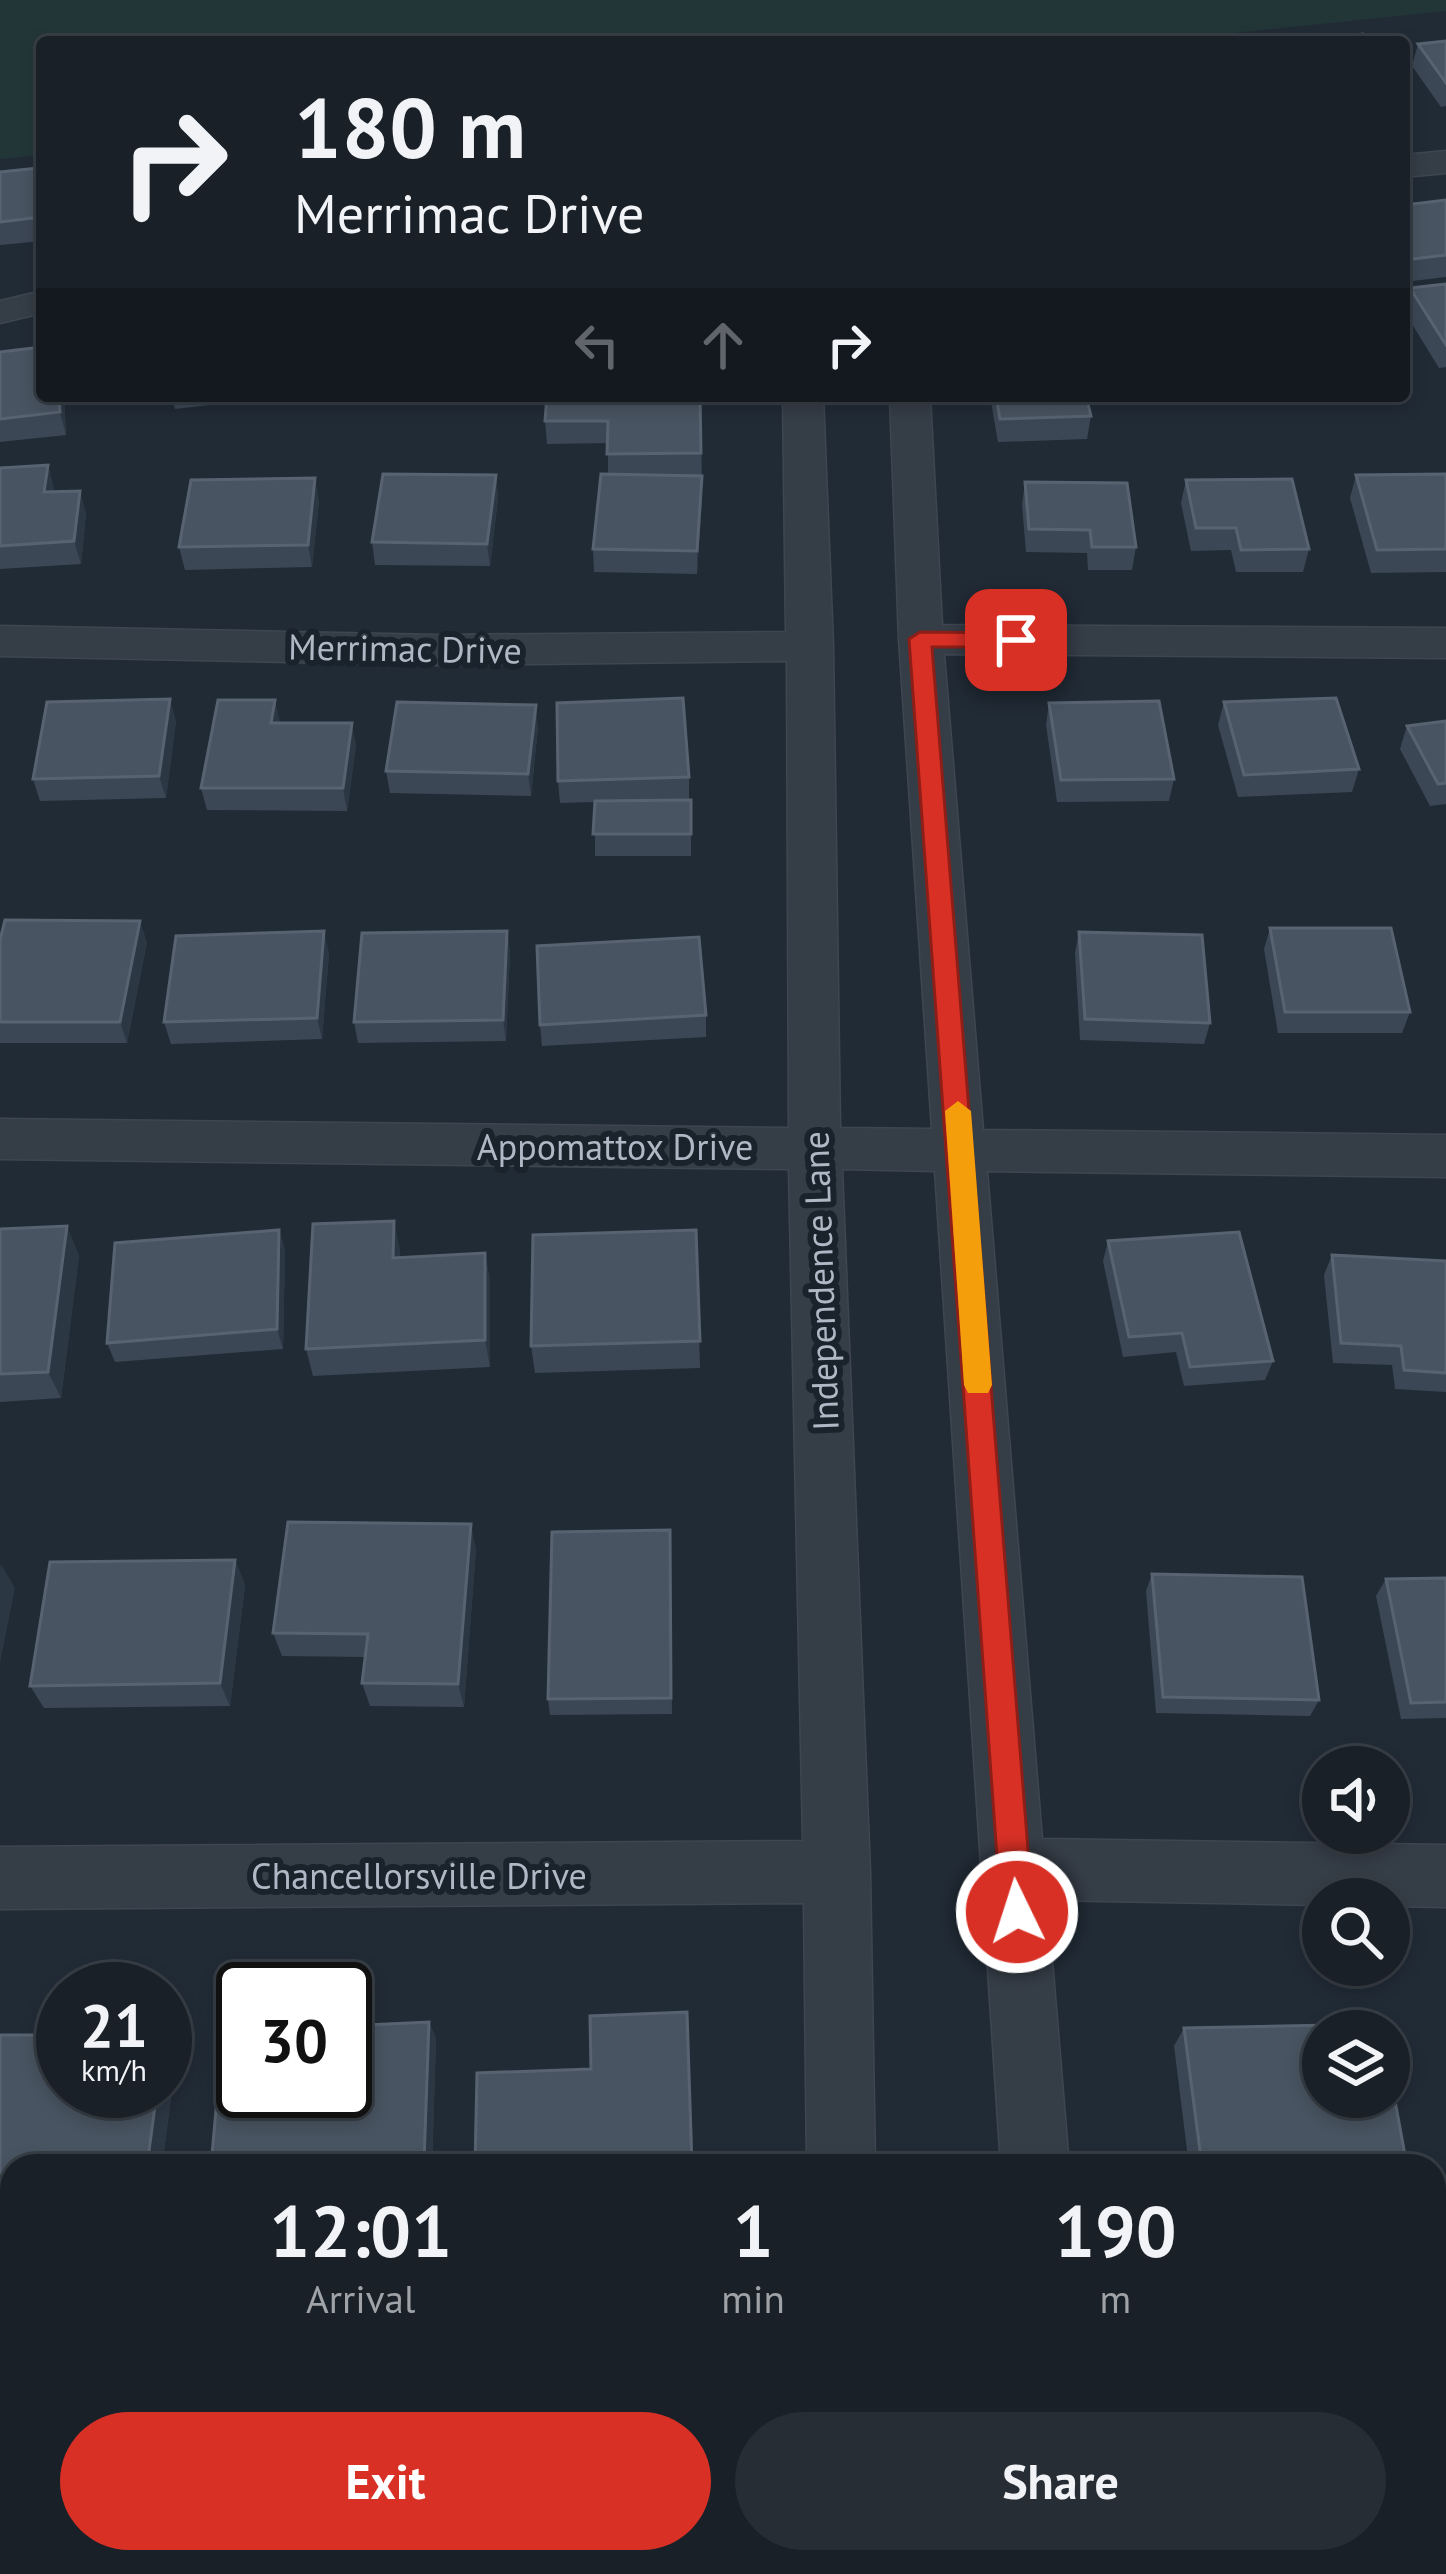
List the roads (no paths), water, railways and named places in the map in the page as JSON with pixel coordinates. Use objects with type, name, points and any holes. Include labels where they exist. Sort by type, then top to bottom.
[{"type":"street","points":[[1410,165],[1446,162]]},
{"type":"street","points":[[0,312],[36,303]]},
{"type":"street","name":"Independence Lane","points":[[803,402],[811,646],[815,1147],[838,1872],[841,2154]]},
{"type":"street","points":[[910,402],[920,639],[1034,2154]]},
{"type":"street","points":[[920,639],[1446,643]]},
{"type":"street","name":"Merrimac Drive","points":[[0,641],[435,650],[811,646]]},
{"type":"street","name":"Appomattox Drive","points":[[0,1139],[1446,1156]]},
{"type":"street","points":[[1014,1870],[1446,1876]]},
{"type":"street","name":"Chancellorsville Drive","points":[[0,1878],[838,1872]]}]
